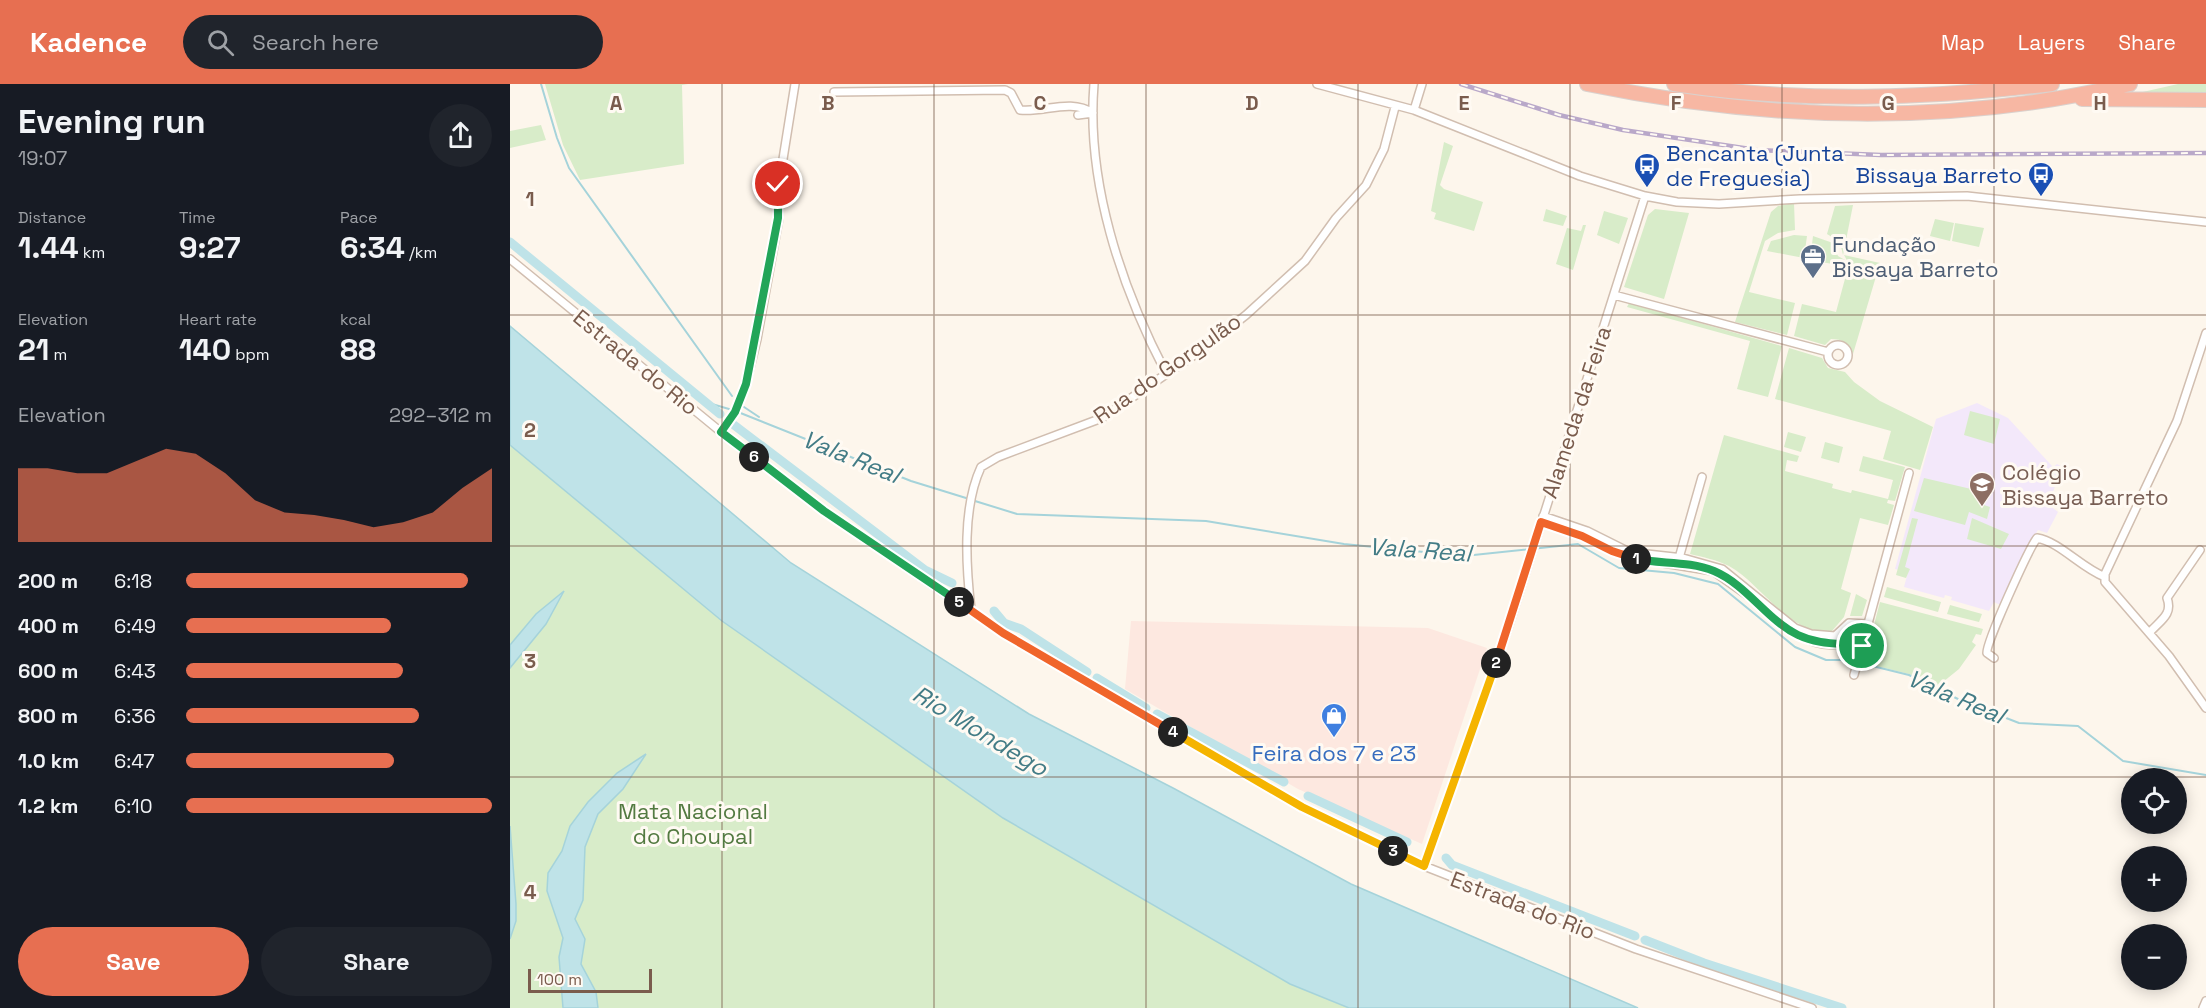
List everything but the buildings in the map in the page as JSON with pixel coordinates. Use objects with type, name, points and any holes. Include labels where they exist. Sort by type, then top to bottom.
[{"type":"highway","points":[[1587,84],[1709,105],[1833,113],[1948,110],[2065,98],[2130,84]]},
{"type":"highway","points":[[1674,84],[1772,96],[1831,98],[1920,96],[2052,84]]},
{"type":"highway","points":[[2065,98],[2104,101],[2206,100]]},
{"type":"street","points":[[721,432],[735,412],[746,384],[757,339],[778,218],[778,184],[795,84]]},
{"type":"street","points":[[1094,84],[1096,165],[1117,253],[1142,327],[1166,373]]},
{"type":"street","points":[[1317,84],[1395,107],[1414,110],[1580,176],[1646,196],[1719,204],[1800,199],[1968,196],[2206,222]]},
{"type":"street","points":[[1414,110],[1422,84]]},
{"type":"street","points":[[834,92],[1005,90],[1011,93],[1020,110],[1036,112],[1064,106],[1078,107],[1093,113]]},
{"type":"street","name":"Rua do Gorgulão","points":[[970,610],[968,551],[971,504],[981,467],[998,457],[1102,418],[1246,315],[1319,245],[1336,218],[1372,176],[1384,149],[1395,107]]},
{"type":"street","points":[[1078,115],[1093,113]]},
{"type":"street","name":"Alameda da Feira","points":[[1424,866],[1475,723],[1646,196]]},
{"type":"street","name":"Estrada do Rio","points":[[510,259],[721,432],[824,511],[1003,633],[1302,807],[1424,866],[1636,949],[1812,1008]]},
{"type":"street","points":[[1614,295],[1828,352]]},
{"type":"street","points":[[2206,333],[2177,421],[2105,577],[2105,582],[2150,632],[2206,708]]},
{"type":"street","points":[[1854,675],[1910,473]]},
{"type":"street","points":[[1679,558],[1702,477]]},
{"type":"street","points":[[1542,519],[1587,531],[1629,552],[1706,562],[1722,569],[1795,627],[1810,634],[1829,638],[1850,623],[1867,624]]},
{"type":"street","points":[[1542,519],[1626,556],[1713,571],[1736,585],[1797,635],[1832,645],[1862,646]]},
{"type":"street","points":[[1994,658],[1987,653],[1987,645],[2027,552],[2037,537],[2047,539],[2090,571],[2105,577]]},
{"type":"street","points":[[2150,632],[2169,611],[2167,598],[2200,550]]},
{"type":"street","points":[[1839,633],[1847,644]]},
{"type":"street","points":[[2203,1008],[2206,1001]]},
{"type":"shaded area","name":"Colégio Bissaya Barreto","points":[[1977,403],[2008,418],[2053,467],[2057,464],[2063,467],[2048,504],[2058,512],[2047,533],[2038,530],[2025,551],[2002,606],[1994,602],[1989,611],[1951,600],[1952,597],[1945,595],[1944,598],[1904,587],[1908,572],[1895,569],[1936,419]]},
{"type":"shaded area","name":"Feira dos 7 e 23","points":[[1131,621],[1428,628],[1487,648],[1422,844],[1298,789],[1125,689]]},
{"type":"green space","points":[[545,84],[688,84],[682,85],[684,164],[580,180],[563,145]]},
{"type":"green space","points":[[2178,84],[2206,84],[2206,97],[2125,96]]},
{"type":"green space","points":[[541,125],[546,140],[510,148],[510,131]]},
{"type":"green space","points":[[1444,142],[1453,146],[1440,185],[1444,189],[1483,202],[1474,231],[1434,219],[1436,213],[1431,211]]},
{"type":"green space","points":[[1794,203],[1795,230],[1778,233],[1765,241],[1749,292],[1795,303],[1787,335],[1735,322],[1771,212],[1778,206]]},
{"type":"green space","points":[[1853,205],[1843,255],[1840,242],[1827,234],[1835,206]]},
{"type":"green space","points":[[1546,209],[1567,216],[1563,226],[1543,221]]},
{"type":"green space","points":[[1655,209],[1689,213],[1664,299],[1624,287],[1648,215]]},
{"type":"green space","points":[[1604,211],[1628,218],[1619,244],[1597,235]]},
{"type":"green space","points":[[1935,219],[1954,223],[1950,241],[1930,236]]},
{"type":"green space","points":[[1955,223],[1984,228],[1979,247],[1952,241]]},
{"type":"green space","points":[[1583,225],[1586,225],[1573,270],[1556,264],[1567,228],[1581,231]]},
{"type":"green space","points":[[1794,235],[1807,236],[1804,258],[1767,251],[1771,241]]},
{"type":"green space","points":[[1813,236],[1833,243],[1838,256],[1845,260],[1844,266],[1810,260]]},
{"type":"green space","points":[[1844,255],[1880,263],[1853,354],[1848,344],[1839,340],[1831,339],[1825,345],[1794,336],[1802,304],[1836,312],[1849,264]]},
{"type":"green space","points":[[1629,303],[1782,346],[1768,397],[1737,389],[1750,341],[1627,307]]},
{"type":"green space","points":[[1789,348],[1822,358],[1828,368],[1845,372],[1854,382],[1880,401],[1933,427],[1920,470],[1883,459],[1891,431],[1775,399]]},
{"type":"green space","points":[[1970,411],[2000,419],[1994,444],[1964,435]]},
{"type":"green space","points":[[1788,432],[1806,437],[1801,452],[1784,447]]},
{"type":"green space","points":[[1724,435],[1799,456],[1797,462],[1787,460],[1785,471],[1833,484],[1832,488],[1851,493],[1852,490],[1888,499],[1893,480],[1859,471],[1863,456],[1905,467],[1895,501],[1888,500],[1887,503],[1894,505],[1888,525],[1860,518],[1841,589],[1851,593],[1844,617],[1832,631],[1817,631],[1803,626],[1777,608],[1741,574],[1729,566],[1690,554]]},
{"type":"green space","points":[[1825,442],[1843,447],[1839,463],[1821,458]]},
{"type":"green space","name":"Mata Nacional do Choupal","points":[[510,445],[722,621],[1003,818],[1290,984],[1349,1008],[510,1008]]},
{"type":"green space","points":[[1924,478],[1984,492],[1981,504],[1990,507],[1987,519],[1969,512],[1965,525],[1914,511]]},
{"type":"green space","points":[[1912,518],[1918,519],[1905,567],[1910,569],[1906,578],[1896,575]]},
{"type":"green space","points":[[1972,518],[2009,534],[2001,549],[1967,539]]},
{"type":"green space","points":[[1887,587],[1941,602],[1938,612],[1884,597]]},
{"type":"green space","points":[[1856,594],[1867,600],[1862,616],[1850,616]]},
{"type":"green space","points":[[1880,602],[1983,629],[1981,635],[1976,634],[1972,642],[1976,645],[1959,669],[1938,686],[1909,674],[1864,663]]},
{"type":"green space","points":[[1950,605],[1982,614],[1979,622],[1947,614]]},
{"type":"water","name":"Rio Mondego","points":[[510,326],[791,563],[1029,714],[1351,884],[1638,1008],[1349,1008],[1290,984],[1003,818],[722,621],[510,445]]},
{"type":"water","points":[[564,591],[546,624],[510,668],[510,645],[536,614]]},
{"type":"water","points":[[646,754],[623,789],[598,814],[585,847],[583,900],[575,919],[585,939],[581,964],[596,992],[598,1008],[563,1008],[559,957],[563,938],[547,891],[548,873],[562,851],[570,826],[588,802],[617,773]]},
{"type":"water","points":[[510,826],[516,921],[510,939]]},
{"type":"waterway","points":[[541,84],[557,138],[569,168],[732,396]]},
{"type":"waterway","points":[[510,242],[720,414]]},
{"type":"waterway","name":"Vala Real","points":[[705,402],[729,409]]},
{"type":"waterway","points":[[741,405],[759,417]]},
{"type":"waterway","name":"Vala Real","points":[[738,412],[911,481],[966,498]]},
{"type":"waterway","points":[[734,425],[925,570],[952,583]]},
{"type":"waterway","name":"Vala Real","points":[[975,501],[1017,514],[1206,521],[1344,544],[1464,556],[1578,544],[1619,568],[1674,573],[1718,584],[1795,647],[1826,660],[1848,660],[1909,675],[1960,700],[2019,723],[2078,726],[2123,761],[2206,775]]},
{"type":"waterway","points":[[994,611],[1004,623],[1021,629],[1087,672]]},
{"type":"waterway","points":[[1097,678],[1146,708]]},
{"type":"waterway","points":[[1157,714],[1284,782]]},
{"type":"waterway","points":[[1308,796],[1407,842]]},
{"type":"waterway","points":[[1446,858],[1452,865],[1635,936]]},
{"type":"waterway","points":[[1645,940],[1704,963],[1842,1008]]},
{"type":"railway","points":[[1461,84],[1559,115],[1623,130],[1757,150],[1881,155],[2206,153]]},
{"type":"place","name":"Bencanta (Junta de Freguesia)","points":[[1647,189]]},
{"type":"place","name":"Bissaya Barreto","points":[[2041,198]]},
{"type":"place","name":"Fundação Bissaya Barreto","points":[[1813,280]]},
{"type":"place","name":"Colégio Bissaya Barreto","points":[[1982,508]]},
{"type":"place","name":"Feira dos 7 e 23","points":[[1334,739]]},
{"type":"route","points":[[778,184],[778,218],[757,339],[746,384],[735,412],[721,432],[824,511],[1003,633],[1302,807],[1424,866],[1509,625],[1541,522],[1590,539],[1612,551],[1639,560],[1675,562],[1713,571],[1736,585],[1755,603],[1797,635],[1832,645],[1841,643],[1862,646]]}]
